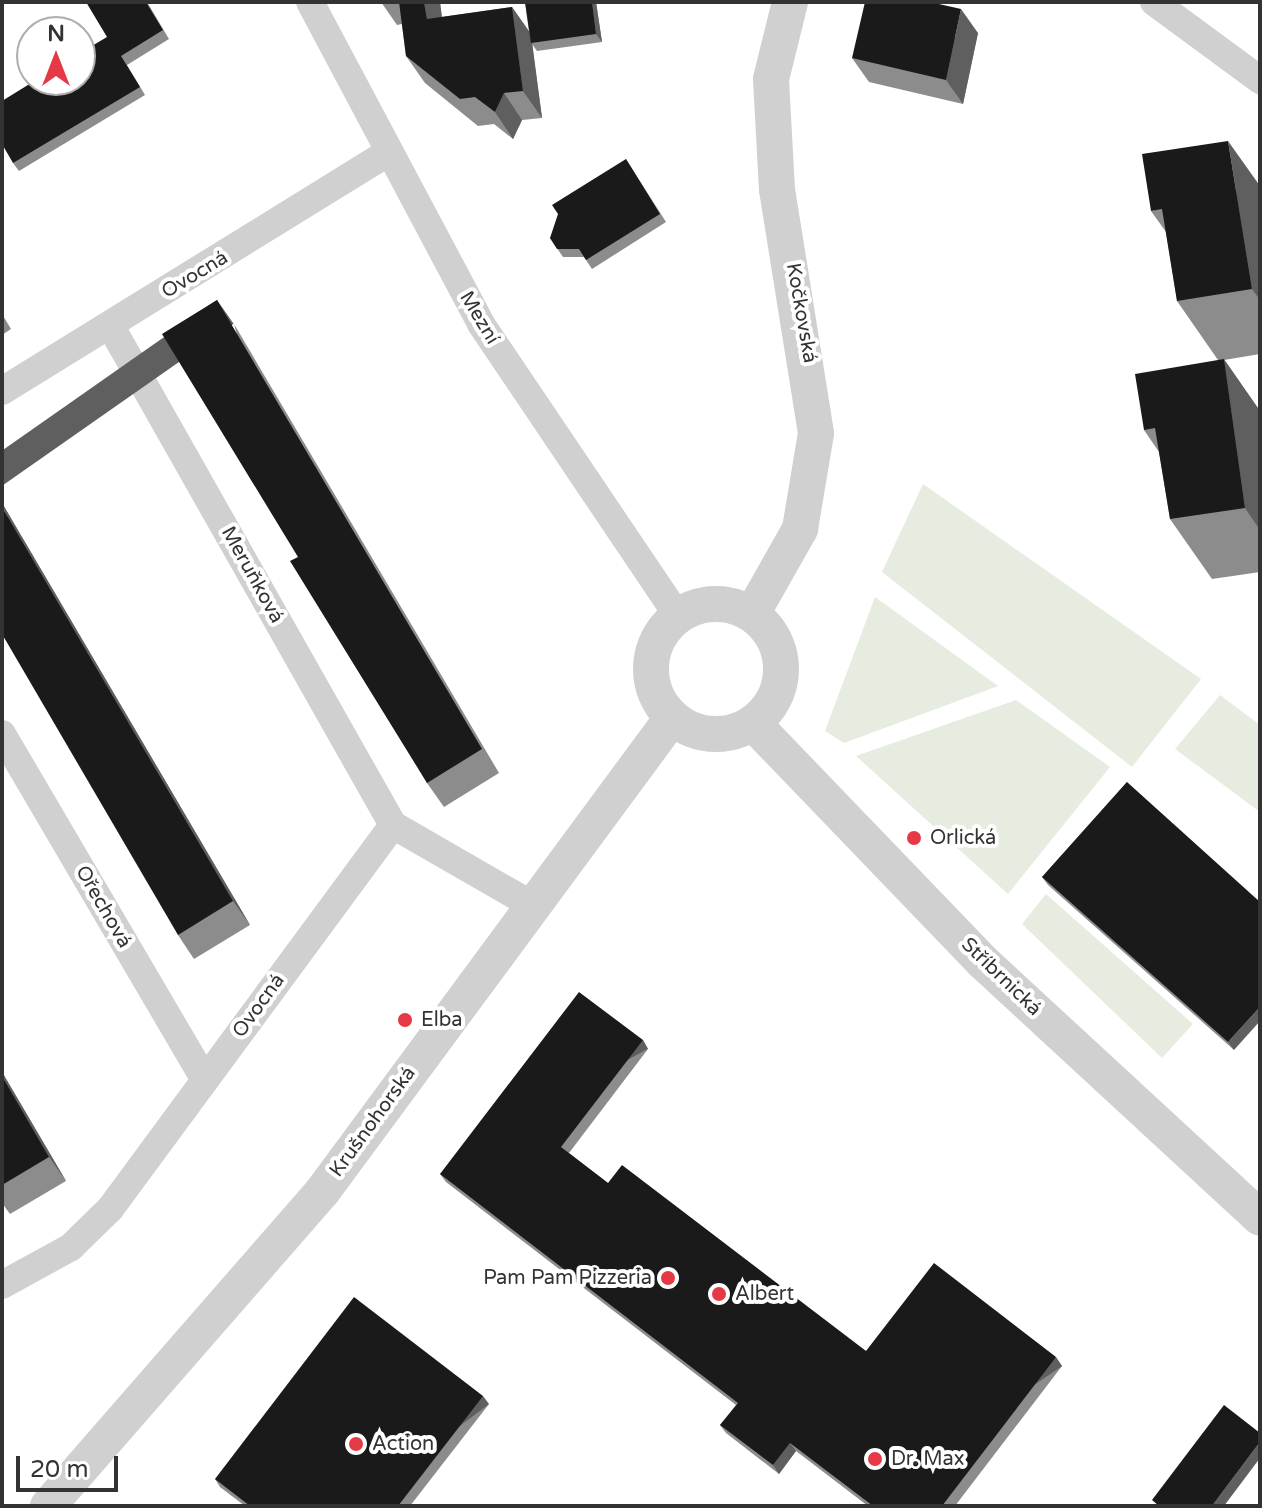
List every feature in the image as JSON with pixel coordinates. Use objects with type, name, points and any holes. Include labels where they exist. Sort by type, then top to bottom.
[{"type":"street","name":"Mezní","points":[[310,2],[386,154],[481,324],[678,616]]},
{"type":"street","name":"Kočkovská","points":[[752,614],[800,529],[816,433],[777,190],[771,79],[790,2]]},
{"type":"street","points":[[1154,2],[1260,80]]},
{"type":"street","name":"Ovocná","points":[[2,391],[386,154]]},
{"type":"street","name":"Meruňková","points":[[110,325],[393,825]]},
{"type":"street","points":[[720,604],[752,614],[773,636],[781,667],[773,700],[753,723],[718,734],[672,718],[659,701],[651,661],[678,616],[720,604]]},
{"type":"street","name":"Krušnohorská","points":[[48,1506],[322,1192],[672,718]]},
{"type":"street","name":"Stříbrnická","points":[[753,723],[983,962],[1260,1218]]},
{"type":"street","name":"Ořechová","points":[[2,734],[205,1080]]},
{"type":"street","name":"Ovocná","points":[[2,1285],[71,1247],[110,1209],[393,825]]},
{"type":"street","points":[[393,825],[532,905]]},
{"type":"shaded area","points":[[923,484],[1201,679],[1132,767],[882,572]]},
{"type":"shaded area","points":[[875,597],[998,686],[844,743],[825,731]]},
{"type":"shaded area","points":[[1220,695],[1260,725],[1260,812],[1175,749]]},
{"type":"shaded area","points":[[1016,700],[1110,767],[1008,894],[856,756]]},
{"type":"shaded area","points":[[1046,894],[1193,1024],[1162,1058],[1022,924]]},
{"type":"building","points":[[86,2],[146,2],[163,30],[121,56],[140,87],[13,163],[2,144],[2,101],[16,92],[16,96],[96,96],[96,44],[107,37]]},
{"type":"building","points":[[399,2],[424,2],[427,19],[512,7],[523,91],[504,93],[495,112],[475,97],[460,99],[406,56]]},
{"type":"building","points":[[525,2],[592,2],[596,34],[531,43]]},
{"type":"building","points":[[865,2],[930,2],[961,9],[946,80],[852,58]]},
{"type":"building","points":[[1228,141],[1252,289],[1177,301],[1162,209],[1151,211],[1142,154]]},
{"type":"building","points":[[626,159],[660,214],[586,260],[579,249],[557,249],[550,238],[558,214],[552,205]]},
{"type":"building","points":[[217,300],[482,749],[427,783],[290,561],[298,557],[162,334]]},
{"type":"building","points":[[1224,359],[1245,508],[1170,519],[1155,428],[1144,430],[1135,374]]},
{"type":"building","points":[[2,507],[233,901],[178,935],[2,634]]},
{"type":"building","points":[[1127,782],[1260,902],[1260,1007],[1228,1042],[1042,877]]},
{"type":"building","points":[[579,992],[643,1040],[561,1147],[608,1183],[622,1165],[866,1351],[934,1263],[1056,1357],[942,1506],[873,1506],[790,1443],[773,1465],[720,1425],[738,1403],[440,1174]]},
{"type":"building","points":[[2,1076],[49,1157],[2,1185]]},
{"type":"building","points":[[354,1297],[483,1396],[398,1506],[250,1506],[215,1479]]},
{"type":"building","points":[[1224,1405],[1260,1433],[1260,1442],[1212,1506],[1159,1506],[1152,1500]]},
{"type":"place","name":"Orlická","points":[[914,838]]},
{"type":"place","name":"Elba","points":[[405,1020]]},
{"type":"place","name":"Pam Pam Pizzeria","points":[[668,1278]]},
{"type":"place","name":"Albert","points":[[719,1294]]},
{"type":"place","name":"Action","points":[[356,1444]]},
{"type":"place","name":"Dr. Max","points":[[875,1459]]}]
